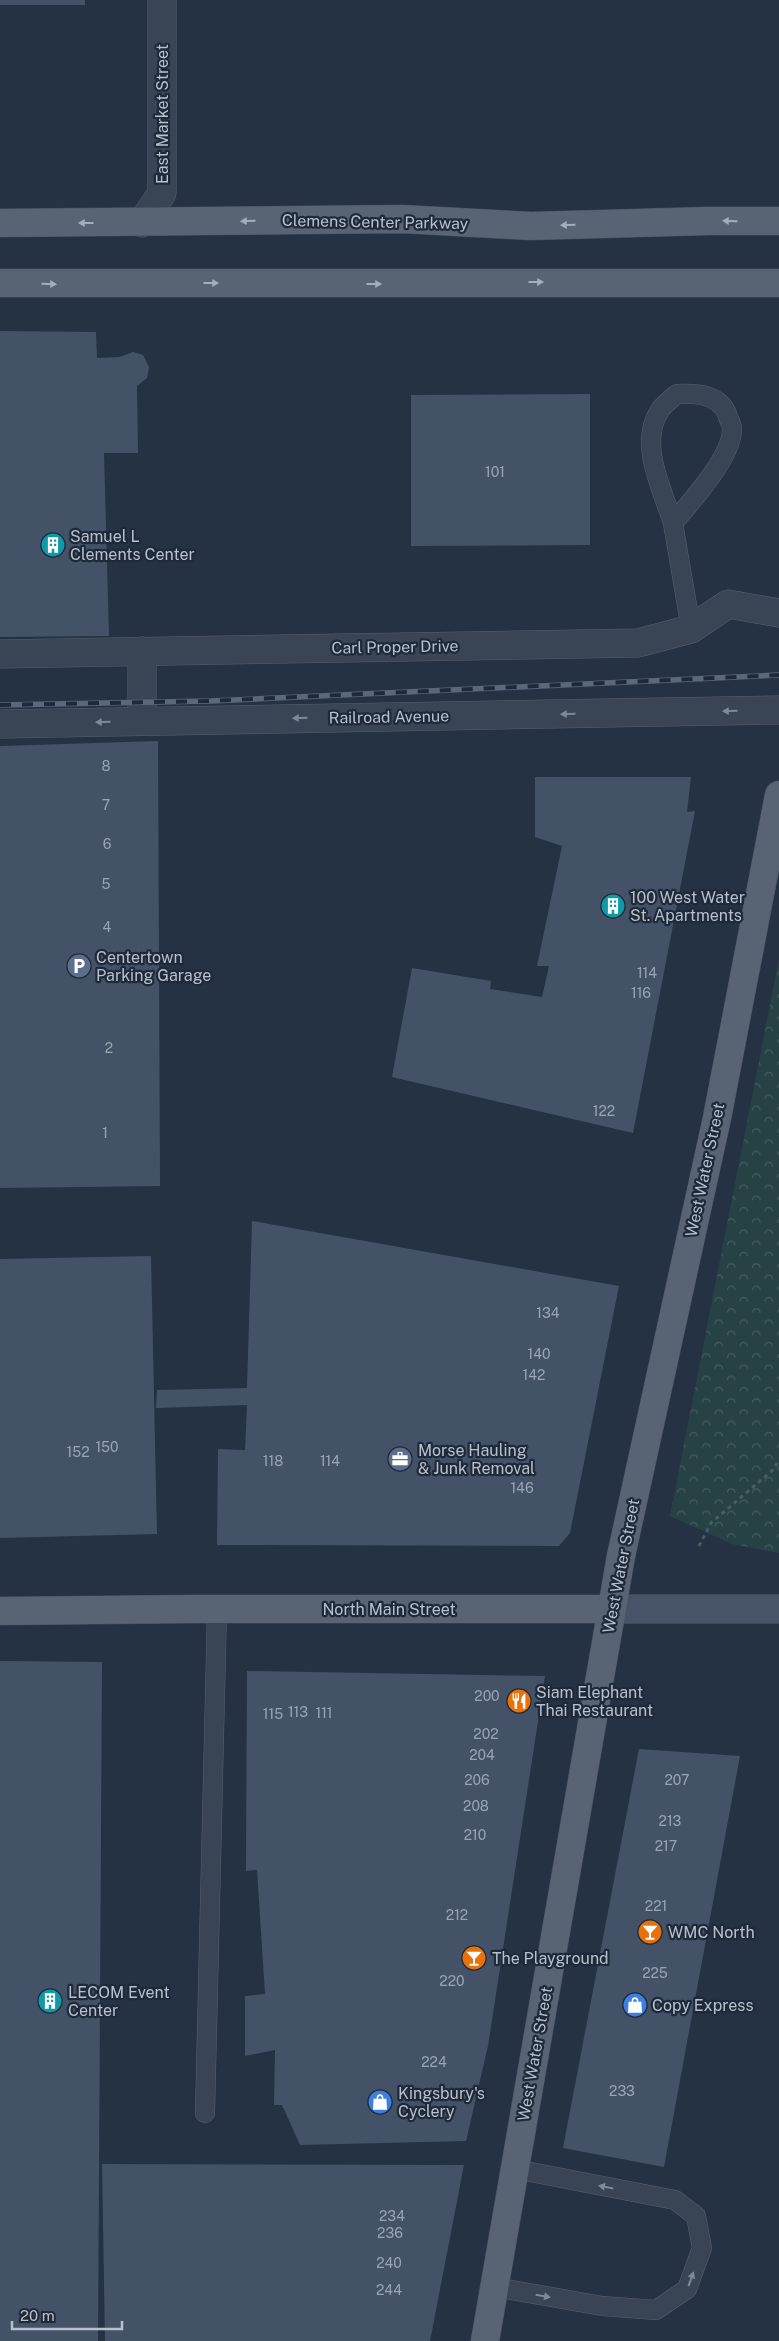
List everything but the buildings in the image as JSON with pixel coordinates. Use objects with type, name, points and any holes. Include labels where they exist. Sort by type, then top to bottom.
[{"type":"main road","name":"Clemens Center Parkway","points":[[0,223],[402,219],[531,226],[708,220],[779,222]]},
{"type":"main road","points":[[0,283],[779,283]]},
{"type":"main road","name":"West Water Street","points":[[485,2341],[611,1609],[717,1118],[779,796]]},
{"type":"main road","name":"North Main Street","points":[[0,1611],[773,1609]]},
{"type":"street","name":"East Market Street","points":[[142,223],[162,192],[162,0]]},
{"type":"street","name":"Carl Proper Drive","points":[[0,654],[638,643],[691,629],[728,604],[779,613]]},
{"type":"street","points":[[142,651],[142,721]]},
{"type":"street","name":"Railroad Avenue","points":[[0,724],[779,710]]},
{"type":"lane","points":[[673,523],[703,488],[728,446],[732,428],[724,407],[702,393],[677,394],[660,410],[651,435],[653,463],[673,523],[691,629]]},
{"type":"lane","points":[[206,2113],[217,1610]]},
{"type":"lane","points":[[495,2288],[602,2306],[656,2310],[687,2289],[702,2248],[696,2216],[675,2200],[515,2169]]},
{"type":"path","points":[[699,1546],[711,1523],[774,1469],[779,1459]]},
{"type":"green space","points":[[779,959],[779,1553],[732,1544],[670,1516]]},
{"type":"railway","points":[[0,705],[211,701],[779,675]]},
{"type":"place","name":"Samuel L Clements Center","points":[[53,545]]},
{"type":"place","name":"100 West Water St. Apartments","points":[[613,906]]},
{"type":"place","name":"Centertown Parking Garage","points":[[79,966]]},
{"type":"place","name":"Morse Hauling & Junk Removal","points":[[400,1459]]},
{"type":"place","name":"Siam Elephant Thai Restaurant","points":[[519,1701]]},
{"type":"place","name":"WMC North","points":[[650,1932]]},
{"type":"place","name":"The Playground","points":[[474,1958]]},
{"type":"place","name":"LECOM Event Center","points":[[50,2001]]},
{"type":"place","name":"Copy Express","points":[[635,2005]]},
{"type":"place","name":"Kingsbury's Cyclery","points":[[380,2102]]}]
